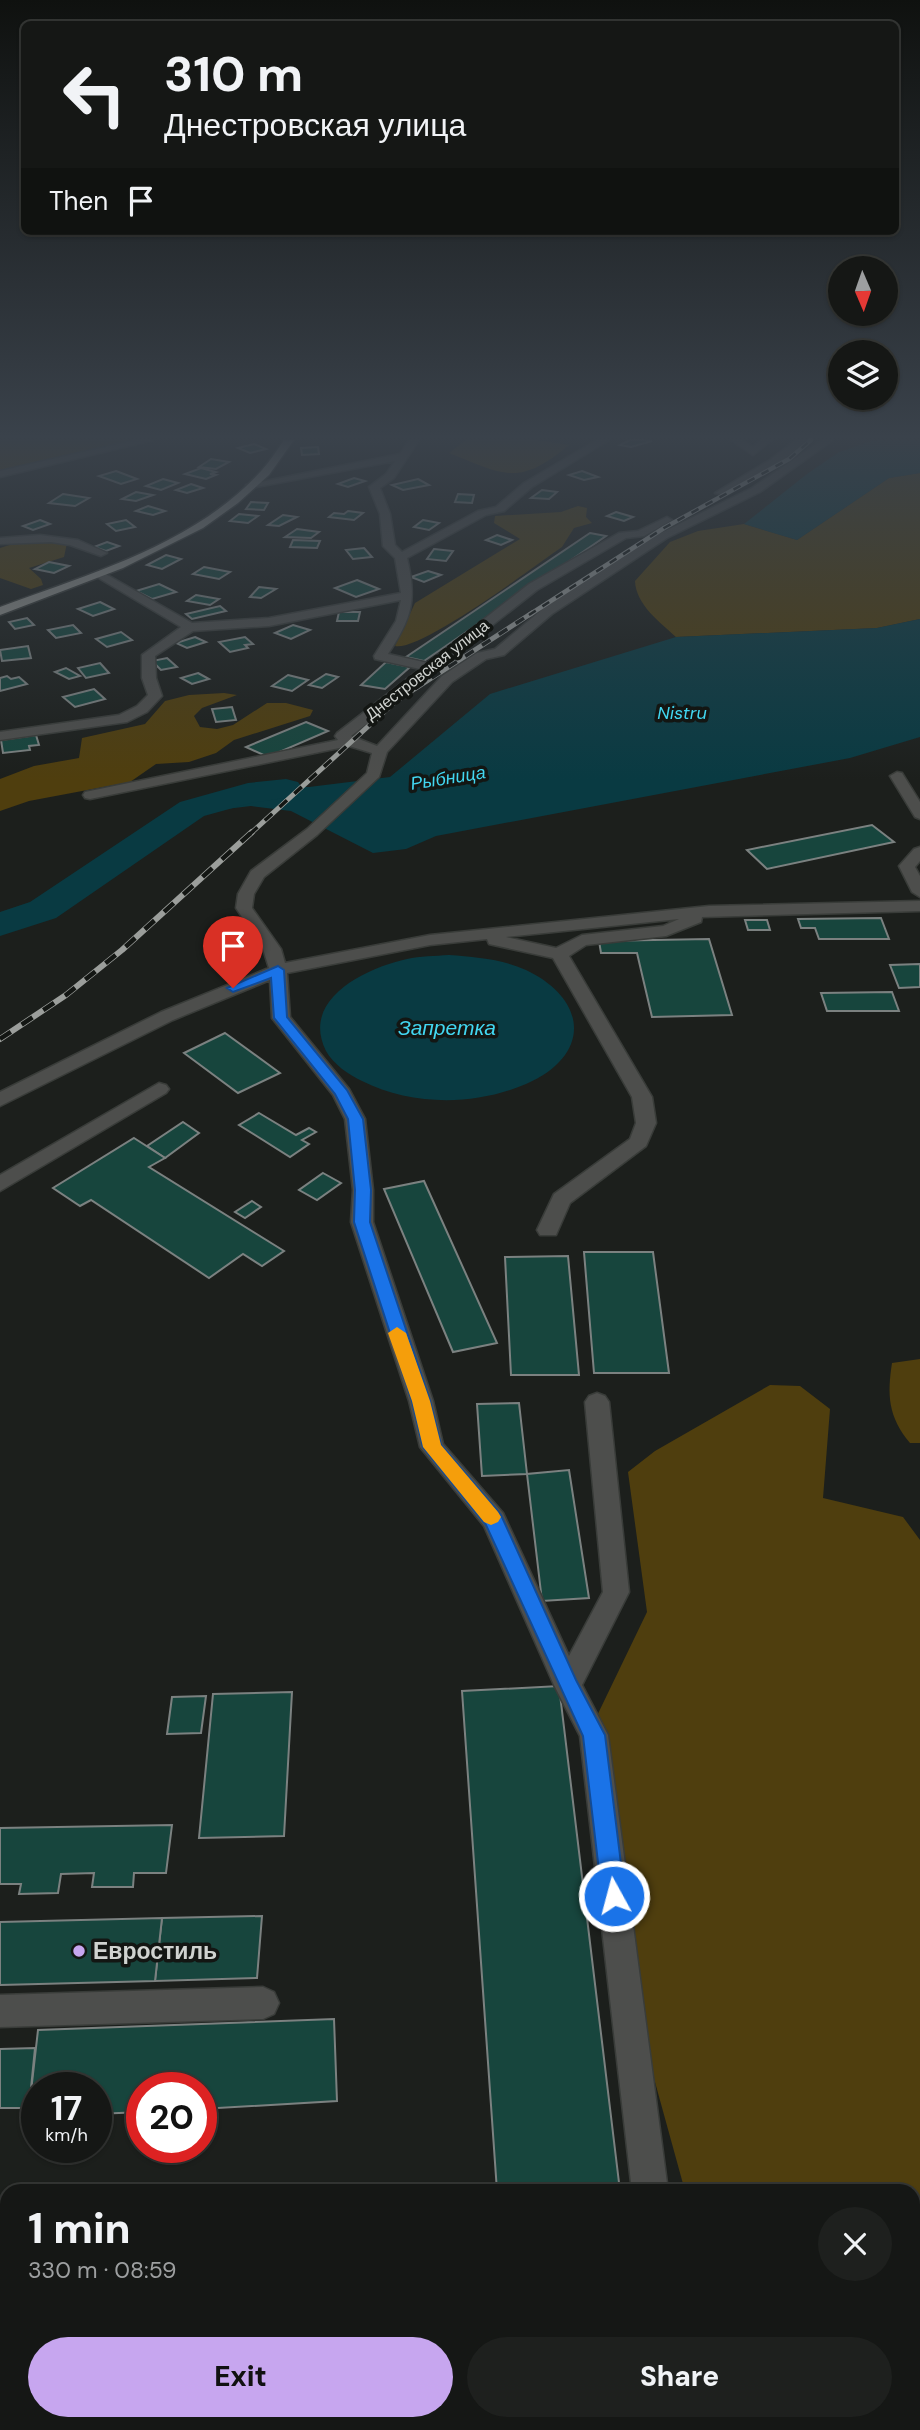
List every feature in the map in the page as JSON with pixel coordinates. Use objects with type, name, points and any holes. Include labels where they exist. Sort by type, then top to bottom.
[{"type":"highway","points":[[0,611],[145,553]]},
{"type":"street","points":[[397,553],[401,557],[408,595],[403,623],[380,656],[430,667]]},
{"type":"street","points":[[401,557],[408,553]]},
{"type":"street","name":"Днестровская улица","points":[[380,751],[350,742],[342,736],[533,587],[591,553]]},
{"type":"street","name":"Днестровская улица","points":[[278,970],[272,949],[244,908],[246,894],[257,874],[312,832],[374,774],[380,751],[447,680],[482,656],[499,652],[548,611],[636,553]]},
{"type":"street","points":[[98,574],[190,627]]},
{"type":"street","points":[[0,736],[122,719],[142,709],[155,696],[149,678],[148,655],[190,627],[269,622],[408,595]]},
{"type":"street","points":[[90,795],[350,742]]},
{"type":"street","points":[[897,776],[920,814]]},
{"type":"street","points":[[920,852],[907,866],[920,892]]},
{"type":"street","points":[[0,1100],[167,1016],[278,970],[430,940],[709,911],[920,906]]},
{"type":"street","points":[[430,940],[491,939],[559,954],[582,940],[666,931],[709,911]]},
{"type":"street","points":[[548,1230],[561,1199],[639,1142],[646,1123],[642,1097],[559,954]]},
{"type":"street","points":[[278,970],[281,1018],[342,1093],[355,1119],[363,1190],[362,1222],[421,1401],[432,1447],[494,1520],[568,1685],[594,1735],[649,2184]]},
{"type":"street","points":[[0,1184],[159,1089]]},
{"type":"street","points":[[568,1685],[616,1592],[597,1402]]},
{"type":"street","points":[[0,2011],[263,2003]]},
{"type":"shaded area","points":[[0,553],[65,553],[64,557],[29,568],[41,579],[43,585],[31,589],[0,578]]},
{"type":"shaded area","points":[[496,553],[553,553],[452,622],[428,636],[395,646],[415,603]]},
{"type":"shaded area","points":[[660,553],[920,553],[920,619],[877,628],[676,637],[644,605],[636,590],[635,581]]},
{"type":"shaded area","points":[[189,695],[237,695],[202,708],[194,716],[200,727],[217,729],[233,725],[267,703],[286,703],[313,710],[310,716],[234,740],[216,753],[189,762],[156,764],[130,782],[29,801],[0,811],[0,779],[34,766],[79,758],[82,738],[145,724],[165,701]]},
{"type":"shaded area","points":[[920,1359],[920,1443],[910,1443],[893,1415],[890,1375],[892,1363]]},
{"type":"shaded area","points":[[770,1385],[800,1386],[830,1409],[823,1498],[903,1517],[920,1540],[920,2184],[683,2184],[620,1955],[593,1724],[647,1612],[628,1472],[655,1451]]},
{"type":"water","name":"Nistru","points":[[920,619],[920,737],[850,758],[436,836],[406,849],[373,853],[291,811],[251,806],[226,809],[217,794],[261,787],[309,787],[390,777],[490,694],[676,637],[877,628]]},
{"type":"water","name":"Запретка","points":[[449,955],[508,963],[547,982],[562,997],[571,1012],[574,1028],[571,1044],[562,1059],[547,1072],[526,1084],[506,1091],[444,1100],[422,1099],[381,1089],[352,1076],[333,1060],[326,1051],[320,1032],[322,1016],[329,1001],[341,989],[356,978],[391,963],[417,957]]},
{"type":"building","points":[[349,553],[369,553],[372,557],[353,559]]},
{"type":"building","points":[[431,553],[451,553],[446,561],[427,559]]},
{"type":"building","points":[[560,553],[581,553],[424,661],[406,657]]},
{"type":"building","points":[[166,555],[181,559],[162,569],[147,565]]},
{"type":"building","points":[[49,562],[69,566],[54,573],[35,569]]},
{"type":"building","points":[[204,567],[230,572],[219,579],[193,574]]},
{"type":"building","points":[[428,571],[441,575],[424,582],[411,577]]},
{"type":"building","points":[[357,580],[379,589],[356,597],[335,588]]},
{"type":"building","points":[[159,584],[176,592],[152,599],[136,591]]},
{"type":"building","points":[[259,587],[276,589],[261,598],[250,597]]},
{"type":"building","points":[[196,595],[219,599],[210,605],[187,601]]},
{"type":"building","points":[[100,602],[114,609],[93,616],[78,609]]},
{"type":"building","points":[[220,606],[226,611],[192,619],[186,614]]},
{"type":"building","points":[[339,612],[360,612],[358,621],[337,621]]},
{"type":"building","points":[[27,618],[34,625],[15,629],[9,622]]},
{"type":"building","points":[[73,625],[81,633],[56,638],[48,630]]},
{"type":"building","points":[[293,625],[310,630],[291,639],[275,633]]},
{"type":"building","points":[[121,632],[132,640],[107,647],[96,639]]},
{"type":"building","points":[[195,637],[206,642],[187,648],[176,643]]},
{"type":"building","points":[[245,637],[253,644],[245,645],[248,648],[230,652],[219,642]]},
{"type":"building","points":[[28,646],[31,658],[2,661],[0,650]]},
{"type":"building","points":[[167,658],[177,667],[161,670],[152,661]]},
{"type":"building","points":[[386,662],[410,667],[385,689],[361,685]]},
{"type":"building","points":[[100,663],[109,673],[86,678],[78,668]]},
{"type":"building","points":[[66,668],[80,676],[69,679],[55,672]]},
{"type":"building","points":[[198,673],[209,679],[192,684],[181,678]]},
{"type":"building","points":[[326,674],[338,677],[322,688],[309,685]]},
{"type":"building","points":[[288,675],[308,680],[292,691],[272,686]]},
{"type":"building","points":[[7,676],[11,679],[19,677],[27,684],[0,691],[0,678]]},
{"type":"building","points":[[94,689],[105,699],[75,707],[63,697]]},
{"type":"building","points":[[232,707],[236,720],[216,722],[212,709]]},
{"type":"building","points":[[306,722],[328,731],[268,757],[246,747]]},
{"type":"building","points":[[36,735],[39,745],[29,746],[30,750],[3,753],[1,740]]},
{"type":"building","points":[[872,825],[894,842],[767,869],[747,850]]},
{"type":"building","points":[[881,918],[889,939],[819,939],[815,928],[801,928],[798,919]]},
{"type":"building","points":[[745,920],[767,920],[770,930],[748,930]]},
{"type":"building","points":[[709,939],[732,1015],[652,1017],[637,953],[601,953],[599,941]]},
{"type":"building","points":[[920,964],[920,987],[899,988],[890,965]]},
{"type":"building","points":[[892,992],[899,1011],[827,1011],[821,993]]},
{"type":"building","points":[[225,1033],[280,1073],[238,1093],[184,1053]]},
{"type":"building","points":[[259,1113],[296,1135],[309,1128],[316,1132],[302,1140],[309,1144],[290,1157],[239,1125]]},
{"type":"building","points":[[183,1122],[199,1133],[165,1158],[147,1146]]},
{"type":"building","points":[[134,1138],[165,1158],[149,1167],[284,1251],[262,1266],[243,1254],[209,1278],[91,1200],[80,1206],[53,1188]]},
{"type":"building","points":[[323,1173],[341,1183],[317,1200],[299,1190]]},
{"type":"building","points":[[424,1181],[497,1343],[453,1352],[384,1189]]},
{"type":"building","points":[[252,1201],[261,1207],[245,1218],[235,1212]]},
{"type":"building","points":[[584,1252],[653,1252],[669,1373],[594,1373]]},
{"type":"building","points":[[568,1256],[579,1375],[511,1375],[505,1257]]},
{"type":"building","points":[[519,1403],[527,1474],[482,1476],[477,1404]]},
{"type":"building","points":[[569,1470],[589,1598],[542,1601],[527,1474]]},
{"type":"building","points":[[559,1686],[619,2184],[497,2184],[462,1691]]},
{"type":"building","points":[[292,1692],[284,1836],[199,1838],[213,1694]]},
{"type":"building","points":[[206,1696],[201,1733],[167,1734],[172,1697]]},
{"type":"building","points":[[172,1825],[166,1873],[134,1873],[133,1887],[92,1887],[94,1873],[61,1874],[58,1893],[19,1894],[21,1884],[0,1884],[0,1828]]},
{"type":"building","points":[[262,1916],[257,1978],[155,1981],[162,1918]]},
{"type":"building","name":"Евростиль","points":[[162,1918],[155,1981],[0,1985],[0,1922]]},
{"type":"building","points":[[334,2019],[337,2101],[217,2108],[217,2072],[126,2072],[126,2113],[112,2113],[112,2072],[33,2072],[38,2030]]},
{"type":"building","points":[[35,2048],[33,2072],[21,2072],[21,2108],[0,2108],[0,2049]]},
{"type":"waterway","name":"Рыбница","points":[[0,925],[43,910],[192,809],[248,793],[286,789]]},
{"type":"railway","points":[[529,615],[625,553]]},
{"type":"railway","points":[[250,834],[396,701],[532,613]]},
{"type":"railway","points":[[0,1039],[66,995],[122,950],[252,832]]},
{"type":"slow traffic","points":[[397,1333],[421,1401],[432,1447],[491,1517]]},
{"type":"place","name":"Евростиль","points":[[79,1951]]},
{"type":"route","points":[[233,988],[278,970],[281,1018],[342,1093],[355,1119],[363,1190],[362,1222],[421,1401],[432,1447],[494,1520],[568,1685],[594,1735],[614,1896]]}]
